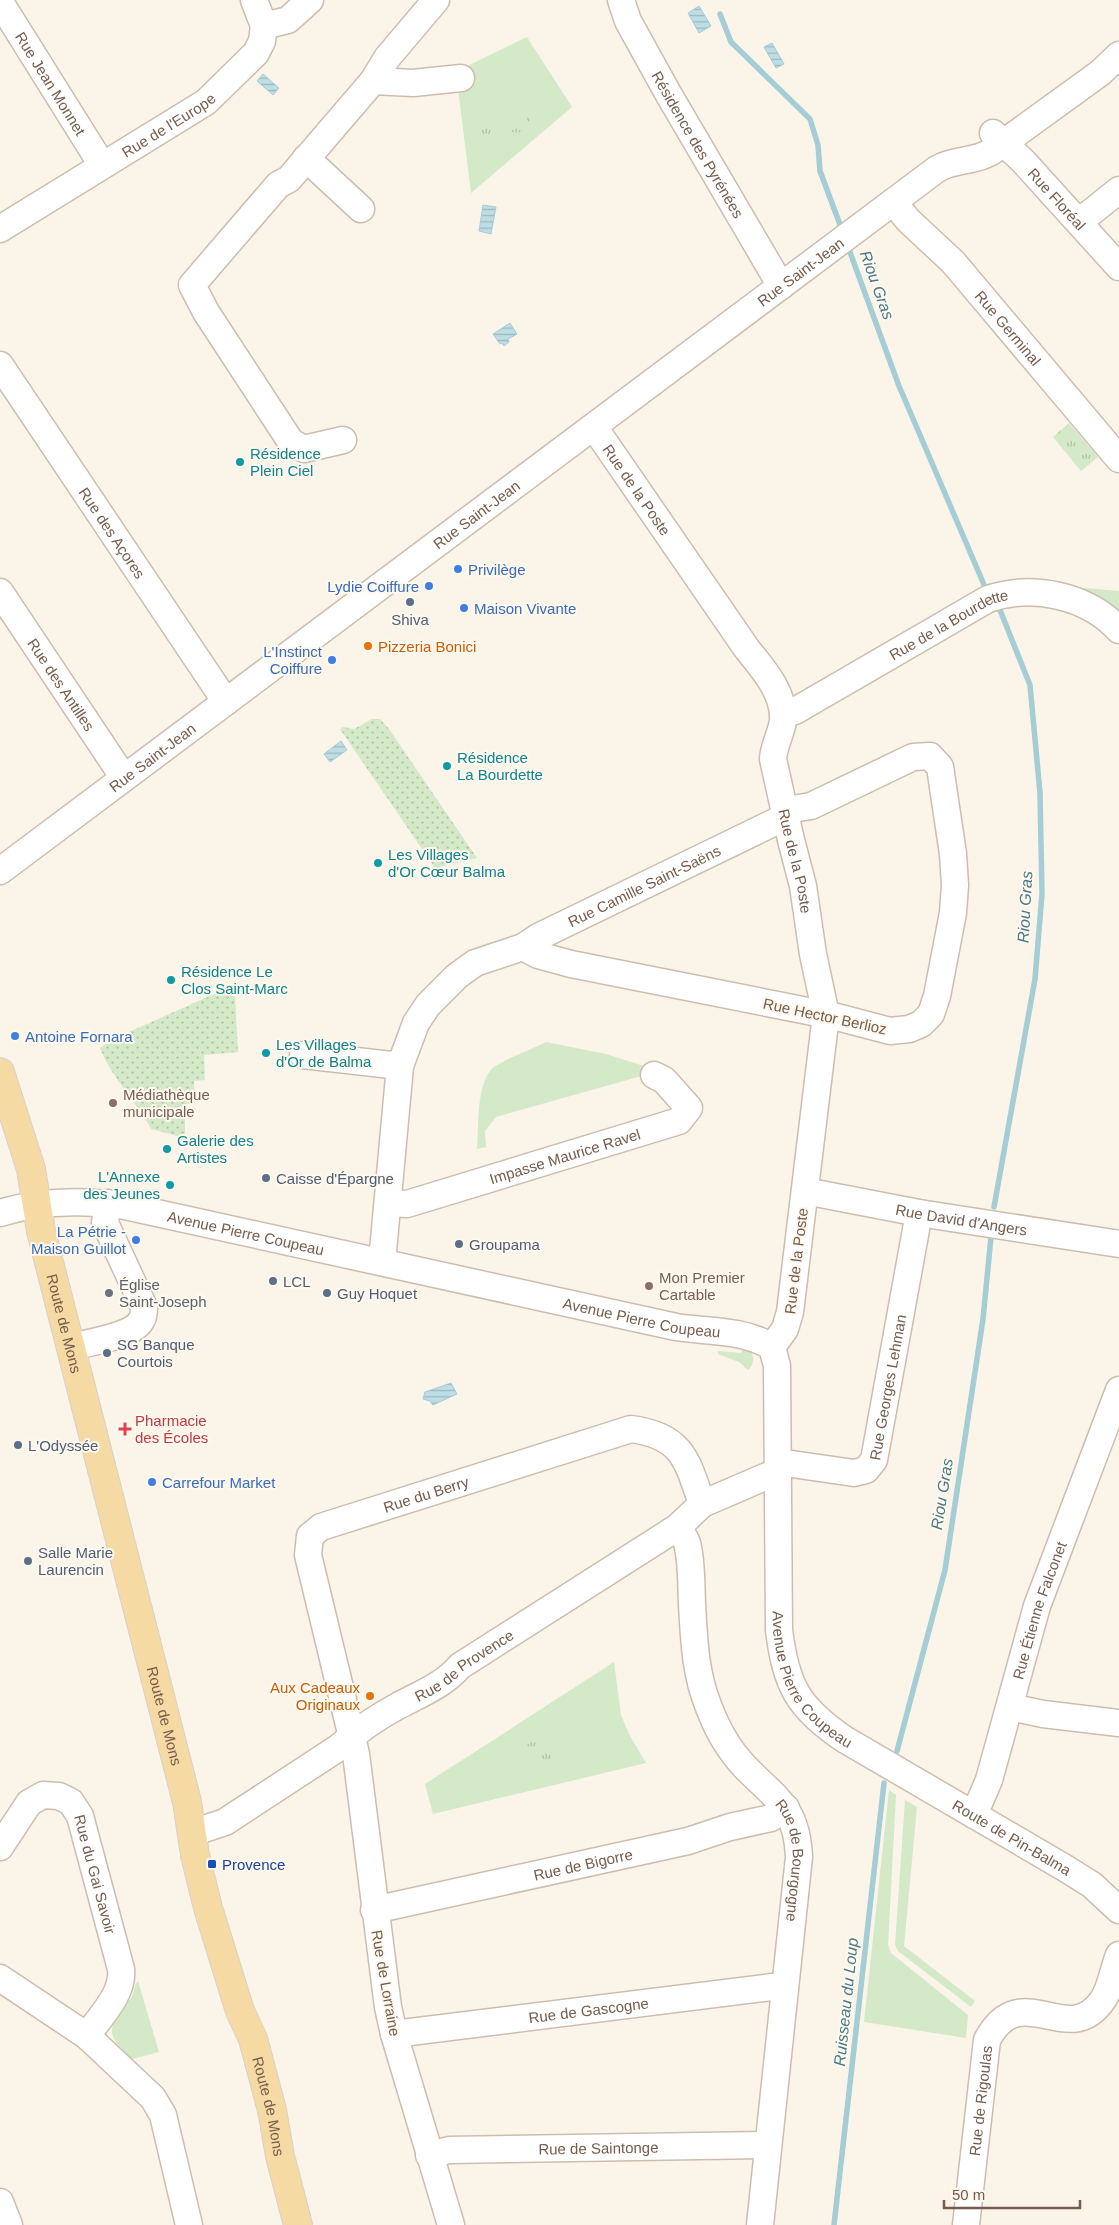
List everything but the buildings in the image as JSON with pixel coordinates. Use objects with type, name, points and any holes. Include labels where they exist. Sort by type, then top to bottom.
[{"type":"main road","name":"Route de Mons","points":[[0,1072],[26,1151],[38,1205],[41,1232],[187,1802],[195,1855],[211,1916],[240,2011],[253,2039],[272,2110],[280,2156],[298,2225]]},
{"type":"street","points":[[254,0],[264,26],[288,20],[310,0]]},
{"type":"street","points":[[342,440],[304,449],[291,442],[206,312],[192,285],[278,185],[289,179],[373,80],[388,58],[436,0]]},
{"type":"street","name":"Résidence des Pyrénées","points":[[621,0],[628,21],[669,95],[781,286]]},
{"type":"street","name":"Rue Jean Monnet","points":[[0,2],[102,165]]},
{"type":"street","name":"Rue de l'Europe","points":[[0,229],[206,102],[256,53],[262,41],[264,26]]},
{"type":"street","name":"Rue Saint-Jean","points":[[998,139],[1119,38]]},
{"type":"street","name":"Rue Saint-Jean","points":[[0,870],[938,169],[998,139],[1100,73],[1119,55]]},
{"type":"street","points":[[373,80],[413,83],[461,78]]},
{"type":"street","name":"Rue Floréal","points":[[998,139],[1023,161],[1119,267]]},
{"type":"street","points":[[306,158],[361,209]]},
{"type":"street","points":[[1079,222],[1119,190]]},
{"type":"street","name":"Rue Germinal","points":[[893,202],[909,221],[952,262],[1119,458]]},
{"type":"street","name":"Rue des Açores","points":[[0,366],[226,702]]},
{"type":"street","name":"Rue de la Poste","points":[[594,427],[747,649],[764,670],[777,692],[783,712],[773,759],[803,886],[826,1014],[788,1323],[772,1347]]},
{"type":"street","name":"Rue des Antilles","points":[[0,592],[124,778]]},
{"type":"street","name":"Rue de la Bourdette","points":[[783,712],[795,711],[988,599],[1001,595],[1019,592],[1063,596],[1083,603],[1108,618],[1119,630]]},
{"type":"street","name":"Rue Camille Saint-Saëns","points":[[382,1262],[400,1066],[416,1023],[443,989],[475,963],[523,947],[565,924],[785,815],[792,809],[811,806],[913,757],[930,756]]},
{"type":"street","name":"Rue Hector Berlioz","points":[[523,947],[538,955],[571,964],[826,1014],[890,1031],[909,1029],[921,1024],[931,1014],[937,996],[953,913],[955,885],[953,854],[940,767],[930,756]]},
{"type":"street","points":[[565,924],[560,940],[571,964]]},
{"type":"street","points":[[303,1055],[400,1066]]},
{"type":"street","name":"Impasse Maurice Ravel","points":[[388,1203],[407,1204],[679,1121],[688,1108],[664,1080],[654,1075]]},
{"type":"street","name":"Rue David d'Angers","points":[[805,1191],[919,1212],[1119,1244]]},
{"type":"street","name":"Avenue Pierre Coupeau","points":[[0,1213],[64,1201],[107,1203],[676,1327],[742,1335],[772,1347],[777,1366],[779,1630],[782,1653],[789,1680],[804,1705],[815,1718],[844,1739],[900,1772]]},
{"type":"street","points":[[71,1346],[120,1335],[135,1327],[142,1318],[144,1307],[105,1223],[107,1203]]},
{"type":"street","name":"Rue Georges Lehman","points":[[778,1479],[854,1473],[866,1470],[874,1460],[919,1212]]},
{"type":"street","name":"Rue Étienne Falconet","points":[[974,1815],[989,1780],[1037,1606],[1117,1403]]},
{"type":"street","name":"Rue du Berry","points":[[352,1735],[308,1555],[310,1536],[321,1527],[631,1429],[660,1435],[675,1446],[684,1457],[691,1471],[702,1504]]},
{"type":"street","name":"Rue de Provence","points":[[192,1833],[225,1822],[338,1748],[352,1735],[399,1705],[415,1699],[445,1680],[460,1666],[678,1527],[702,1504],[733,1492],[778,1479]]},
{"type":"street","name":"Rue de Bourgogne","points":[[678,1527],[687,1542],[694,1638],[699,1676],[708,1704],[718,1728],[744,1766],[771,1790],[786,1808],[796,1825],[799,1857],[760,2225]]},
{"type":"street","points":[[1010,1706],[1043,1714],[1119,1723]]},
{"type":"street","name":"Rue de Lorraine","points":[[352,1735],[384,1985],[394,2034],[450,2225]]},
{"type":"street","name":"Route de Pin-Balma","points":[[900,1772],[1092,1885],[1119,1910]]},
{"type":"street","name":"Rue du Gai Savoir","points":[[0,1847],[29,1803],[44,1795],[59,1796],[71,1802],[80,1816],[121,1969],[122,1980],[119,1990],[86,2036]]},
{"type":"street","name":"Rue de Bigorre","points":[[374,1910],[688,1841],[730,1826],[771,1818],[786,1808]]},
{"type":"street","name":"Rue de Rigoulas","points":[[966,2225],[987,2040],[992,2030],[1003,2018],[1019,2012],[1072,2019],[1085,2016],[1103,2000],[1119,1955]]},
{"type":"street","points":[[0,1978],[86,2036],[152,2098],[163,2115],[189,2225]]},
{"type":"street","name":"Rue de Gascogne","points":[[394,2034],[772,1987],[785,1988]]},
{"type":"street","name":"Rue de Saintonge","points":[[429,2155],[448,2150],[767,2145]]},
{"type":"street","points":[[0,2202],[10,2225]]},
{"type":"green space","points":[[527,37],[572,107],[471,193],[458,89],[463,68]]},
{"type":"green space","points":[[518,109],[523,118],[529,118],[532,125],[530,128],[525,131],[511,132],[506,123],[509,113]]},
{"type":"green space","points":[[481,120],[488,120],[489,127],[496,128],[495,139],[485,141],[475,138],[475,128],[480,127]]},
{"type":"green space","points":[[1069,423],[1098,457],[1081,471],[1053,437]]},
{"type":"green space","points":[[1073,587],[1119,591],[1119,617]]},
{"type":"green space","points":[[372,719],[380,719],[389,729],[477,858],[435,868],[340,729],[343,727],[354,729]]},
{"type":"green space","points":[[230,987],[235,997],[238,1052],[204,1055],[205,1080],[194,1081],[195,1103],[185,1104],[185,1138],[151,1129],[117,1079],[100,1048],[113,1039]]},
{"type":"green space","points":[[546,1042],[606,1054],[647,1067],[645,1075],[496,1117],[485,1131],[486,1147],[477,1149],[478,1119],[486,1077],[491,1070],[501,1063]]},
{"type":"green space","points":[[743,1349],[752,1353],[753,1363],[748,1370],[739,1362],[718,1354],[718,1351],[741,1353]]},
{"type":"green space","points":[[614,1662],[621,1715],[629,1734],[646,1763],[433,1814],[425,1784]]},
{"type":"green space","points":[[543,1735],[558,1760],[541,1770],[526,1745]]},
{"type":"green space","points":[[889,1790],[896,1795],[888,1945],[891,1953],[968,2015],[966,2038],[864,2022]]},
{"type":"green space","points":[[905,1800],[917,1807],[904,1946],[975,2001],[971,2007],[898,1951],[895,1945]]},
{"type":"green space","points":[[138,1981],[159,2052],[132,2059],[116,2042],[112,2030],[132,1996]]},
{"type":"water","points":[[699,6],[711,26],[699,33],[688,13]]},
{"type":"water","points":[[772,43],[784,64],[776,68],[764,47]]},
{"type":"water","points":[[263,74],[279,88],[273,95],[257,81]]},
{"type":"water","points":[[483,205],[496,207],[491,234],[479,231]]},
{"type":"water","points":[[510,323],[517,334],[508,339],[509,342],[504,346],[502,343],[500,344],[493,334]]},
{"type":"water","points":[[341,741],[347,750],[330,762],[324,754]]},
{"type":"water","points":[[451,1383],[457,1394],[433,1405],[430,1401],[423,1399],[425,1392]]},
{"type":"waterway","name":"Riou Gras","points":[[720,14],[731,42],[810,119],[818,145],[820,171],[842,230]]},
{"type":"waterway","name":"Riou Gras","points":[[847,244],[899,386],[985,587]]},
{"type":"waterway","name":"Riou Gras","points":[[994,1207],[1035,979],[1042,894],[1040,793],[1030,685],[1000,610]]},
{"type":"waterway","name":"Riou Gras","points":[[897,1751],[945,1570],[983,1319],[991,1237]]},
{"type":"waterway","name":"Ruisseau du Loup","points":[[834,2225],[884,1783]]},
{"type":"place","name":"Résidence Plein Ciel","points":[[240,462]]},
{"type":"place","name":"Privilège","points":[[458,569]]},
{"type":"place","name":"Lydie Coiffure","points":[[429,586]]},
{"type":"place","name":"Shiva","points":[[410,602]]},
{"type":"place","name":"Maison Vivante","points":[[464,608]]},
{"type":"place","name":"Pizzeria Bonici","points":[[368,646]]},
{"type":"place","name":"L'Instinct Coiffure","points":[[332,660]]},
{"type":"place","name":"Résidence La Bourdette","points":[[447,766]]},
{"type":"place","name":"Les Villages d'Or Cœur Balma","points":[[378,863]]},
{"type":"place","name":"Résidence Le Clos Saint-Marc","points":[[171,980]]},
{"type":"place","name":"Antoine Fornara","points":[[15,1036]]},
{"type":"place","name":"Les Villages d'Or de Balma","points":[[266,1053]]},
{"type":"place","name":"Médiathèque municipale","points":[[113,1103]]},
{"type":"place","name":"Galerie des Artistes","points":[[167,1149]]},
{"type":"place","name":"Caisse d'Épargne","points":[[266,1178]]},
{"type":"place","name":"L'Annexe des Jeunes","points":[[170,1185]]},
{"type":"place","name":"La Pétrie - Maison Guillot","points":[[136,1240]]},
{"type":"place","name":"Groupama","points":[[459,1244]]},
{"type":"place","name":"LCL","points":[[273,1281]]},
{"type":"place","name":"Mon Premier Cartable","points":[[649,1286]]},
{"type":"place","name":"Église Saint-Joseph","points":[[109,1293]]},
{"type":"place","name":"Guy Hoquet","points":[[327,1293]]},
{"type":"place","name":"SG Banque Courtois","points":[[107,1353]]},
{"type":"place","name":"Pharmacie des Écoles","points":[[125,1429]]},
{"type":"place","name":"L'Odyssée","points":[[18,1445]]},
{"type":"place","name":"Carrefour Market","points":[[152,1482]]},
{"type":"place","name":"Salle Marie Laurencin","points":[[28,1561]]},
{"type":"place","name":"Aux Cadeaux Originaux","points":[[370,1696]]},
{"type":"place","name":"Provence","points":[[212,1864]]}]
